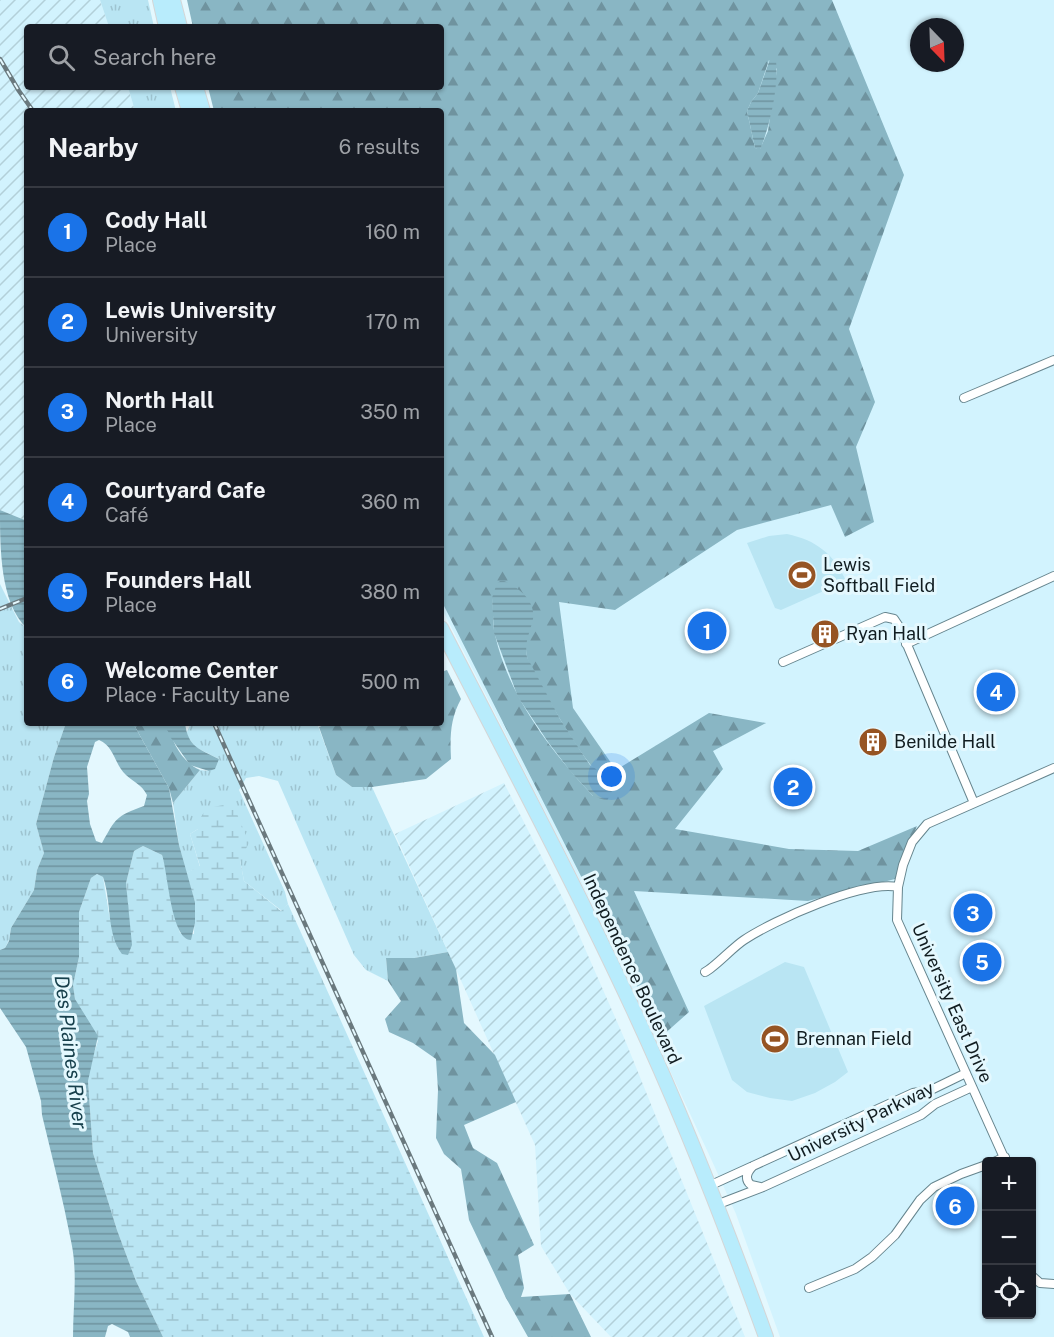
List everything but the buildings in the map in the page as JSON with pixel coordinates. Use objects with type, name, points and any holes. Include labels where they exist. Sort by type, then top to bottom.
[{"type":"main road","points":[[160,0],[165,24]]},
{"type":"main road","points":[[173,0],[179,24]]},
{"type":"main road","points":[[183,90],[188,108]]},
{"type":"main road","points":[[197,90],[202,108]]},
{"type":"main road","name":"Independence Boulevard","points":[[444,634],[595,930],[651,1049],[709,1186],[766,1337]]},
{"type":"street","points":[[964,398],[1054,360]]},
{"type":"street","points":[[906,644],[1054,576]]},
{"type":"street","points":[[783,662],[885,617],[894,619],[974,803],[1054,768]]},
{"type":"street","name":"University East Drive","points":[[974,803],[927,824],[912,842],[898,887],[897,920],[1005,1157]]},
{"type":"street","points":[[705,972],[744,940],[808,907],[869,888],[888,885],[898,887]]},
{"type":"street","name":"University Parkway","points":[[709,1186],[913,1093],[931,1090],[966,1073]]},
{"type":"street","name":"University Parkway","points":[[716,1205],[763,1187],[921,1115],[935,1104],[972,1087]]},
{"type":"street","points":[[754,1166],[747,1174],[748,1182],[755,1187],[763,1187]]},
{"type":"street","points":[[808,1288],[855,1269],[872,1257],[895,1235],[920,1200],[934,1187],[961,1173],[982,1167]]},
{"type":"street","points":[[1036,1280],[1040,1283],[1054,1284]]},
{"type":"shaded area","points":[[0,0],[100,0],[108,24],[24,24],[24,90],[129,90],[134,108],[24,108],[24,520],[0,510]]},
{"type":"shaded area","points":[[196,0],[1054,0],[1054,1337],[780,1337],[736,1214],[712,1161],[597,914],[444,613],[444,108],[441,108],[441,90],[444,90],[444,24],[414,24]]},
{"type":"shaded area","points":[[504,783],[565,903],[625,1040],[745,1337],[611,1337],[570,1294],[541,1246],[535,1145],[395,834]]},
{"type":"green space","points":[[100,0],[148,0],[153,24],[108,24]]},
{"type":"green space","points":[[187,0],[832,0],[904,175],[849,329],[875,402],[856,447],[874,522],[845,537],[831,505],[737,530],[615,610],[559,602],[573,708],[616,770],[709,713],[766,723],[713,751],[723,769],[675,829],[789,849],[858,851],[917,826],[895,879],[808,901],[634,891],[689,1012],[662,1036],[444,606],[444,108],[213,108],[209,90],[444,90],[444,24],[192,24]],"holes":[[[769,60],[777,69],[768,131],[760,149],[755,148],[747,111],[758,93]],[[492,598],[524,638],[528,660],[542,688],[575,743],[606,780],[593,796],[547,742],[510,680],[495,635]]]},
{"type":"green space","points":[[129,90],[171,90],[175,108],[134,108]]},
{"type":"green space","name":"Lewis Softball Field","points":[[787,534],[807,540],[823,550],[836,563],[846,581],[781,610],[775,608],[747,543],[769,536]]},
{"type":"green space","points":[[0,584],[19,622],[24,626],[24,726],[65,726],[36,824],[44,853],[37,870],[34,890],[11,928],[5,948],[0,950]]},
{"type":"green space","points":[[447,670],[461,699],[451,728],[451,759],[426,779],[372,787],[352,787],[336,775],[319,727],[444,726],[444,671]]},
{"type":"green space","points":[[135,726],[170,726],[178,750],[188,762],[200,770],[173,803],[169,788]]},
{"type":"green space","points":[[190,726],[318,726],[336,775],[352,787],[372,787],[448,952],[414,958],[386,958],[388,981],[366,970],[354,955],[278,781],[259,776],[246,778],[239,790],[285,892],[288,904],[282,911],[244,881],[240,860],[198,829],[190,834],[200,867],[186,873],[173,803],[200,770],[209,771],[219,759],[195,747],[186,734]]},
{"type":"green space","points":[[233,804],[249,843],[240,860],[244,881],[281,911],[288,904],[484,1337],[163,1337],[136,1281],[93,1153],[88,1081],[90,1065],[98,1041],[75,999],[73,985],[79,957],[79,912],[91,878],[97,874],[103,877],[118,949],[131,948],[126,883],[134,851],[143,846],[162,855],[180,933],[194,934],[195,902],[186,873],[200,866],[190,834],[198,829],[205,811]]},
{"type":"green space","points":[[448,952],[456,969],[464,1023],[495,1055],[516,1102],[464,1125],[473,1148],[497,1163],[534,1245],[518,1255],[524,1288],[521,1297],[570,1294],[591,1337],[528,1337],[506,1298],[469,1220],[461,1169],[444,1154],[436,1138],[438,1090],[436,1059],[413,1043],[389,1032],[385,1019],[401,1001],[388,981],[386,958],[414,958]]},
{"type":"green space","name":"Brennan Field","points":[[785,962],[804,967],[848,1072],[815,1093],[792,1101],[747,1092],[732,1080],[704,1006]]},
{"type":"water","points":[[770,59],[776,61],[775,93],[760,150],[755,148],[747,111],[758,93]]},
{"type":"water","points":[[0,510],[24,520],[24,625],[11,605],[3,574]]},
{"type":"water","points":[[502,580],[519,590],[532,606],[533,619],[527,642],[527,657],[560,719],[580,750],[590,765],[613,789],[607,801],[593,796],[571,772],[518,697],[494,633],[492,598],[497,583]]},
{"type":"water","name":"Des Plaines River","points":[[65,726],[135,726],[169,788],[179,845],[195,902],[195,923],[191,940],[184,937],[175,918],[162,855],[143,846],[134,851],[126,883],[132,945],[128,955],[122,954],[117,946],[111,927],[106,887],[103,877],[97,874],[91,878],[79,912],[79,957],[73,985],[75,999],[98,1036],[88,1081],[93,1153],[136,1281],[163,1337],[130,1337],[128,1332],[112,1324],[108,1326],[105,1337],[73,1337],[75,1277],[73,1253],[42,1115],[41,1101],[26,1047],[0,1008],[0,950],[5,948],[9,941],[11,928],[34,890],[37,870],[44,853],[36,824]],"holes":[[[99,740],[108,747],[122,771],[147,795],[144,806],[118,819],[102,843],[96,841],[90,824],[87,767],[95,742]]]},
{"type":"water","points":[[168,726],[186,726],[189,737],[200,750],[219,759],[215,769],[209,771],[190,765],[167,729]]},
{"type":"railway","points":[[0,59],[31,108]]},
{"type":"railway","points":[[0,609],[24,599]]},
{"type":"railway","points":[[215,726],[492,1337]]},
{"type":"place","name":"Lewis Softball Field","points":[[802,575]]},
{"type":"place","name":"Cody Hall","points":[[707,631]]},
{"type":"place","name":"Ryan Hall","points":[[825,634]]},
{"type":"place","name":"Courtyard Cafe","points":[[996,692]]},
{"type":"place","name":"Benilde Hall","points":[[873,742]]},
{"type":"place","name":"Lewis University","points":[[793,787]]},
{"type":"place","name":"North Hall","points":[[973,913]]},
{"type":"place","name":"Founders Hall","points":[[982,962]]},
{"type":"place","name":"Brennan Field","points":[[775,1039]]},
{"type":"place","name":"Welcome Center","points":[[955,1206]]}]
